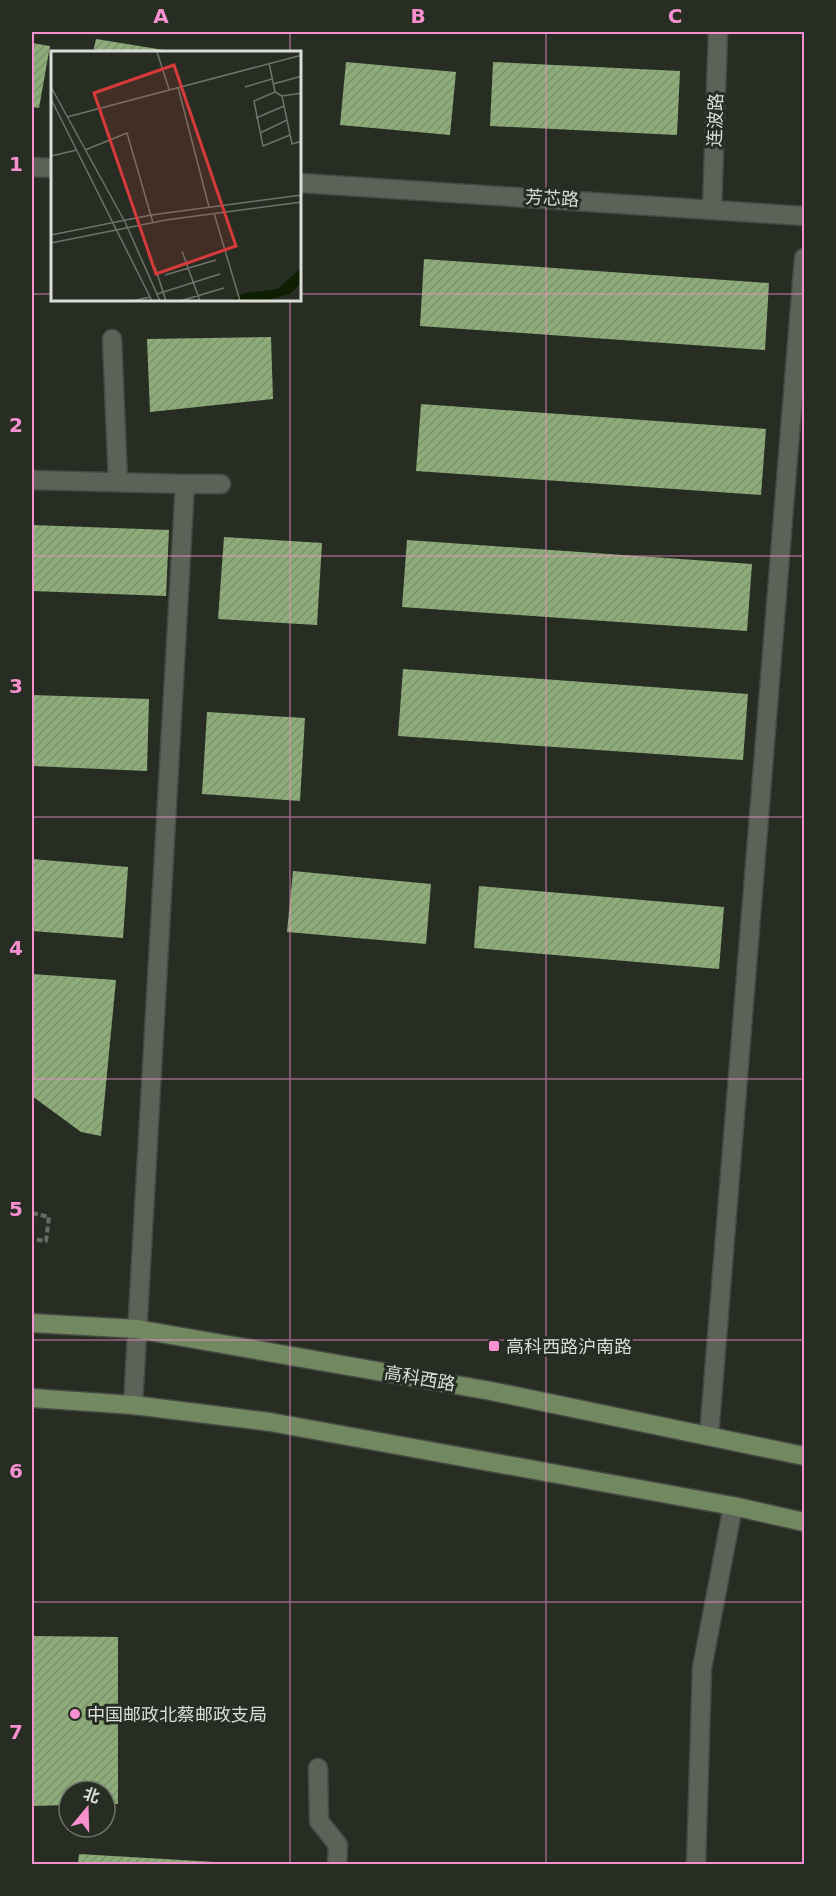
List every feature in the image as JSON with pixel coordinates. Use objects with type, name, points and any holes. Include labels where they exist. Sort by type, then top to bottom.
[{"type":"main road","name":"高科西路","points":[[32,1323],[137,1329],[491,1391],[804,1456]]},
{"type":"main road","points":[[32,1398],[133,1405],[270,1422],[733,1506],[804,1522]]},
{"type":"street","name":"连波路","points":[[712,209],[718,32]]},
{"type":"street","points":[[32,167],[51,168]]},
{"type":"street","name":"芳芯路","points":[[302,183],[804,216]]},
{"type":"street","points":[[709,1436],[804,258]]},
{"type":"street","points":[[112,339],[118,482]]},
{"type":"street","points":[[32,480],[222,484]]},
{"type":"street","points":[[133,1405],[185,484]]},
{"type":"street","points":[[696,1864],[702,1668],[733,1506]]},
{"type":"street","points":[[318,1768],[319,1821],[338,1845],[337,1864]]},
{"type":"path","points":[[32,1213],[49,1217],[46,1241],[32,1239]]},
{"type":"building","points":[[96,39],[170,51],[93,51]]},
{"type":"building","points":[[32,43],[50,46],[39,108],[32,107]]},
{"type":"building","points":[[346,62],[456,72],[450,135],[340,125]]},
{"type":"building","points":[[493,62],[680,71],[677,135],[490,126]]},
{"type":"building","points":[[424,259],[769,283],[765,350],[420,326]]},
{"type":"building","points":[[271,337],[273,399],[150,412],[147,339]]},
{"type":"building","points":[[421,404],[766,429],[761,495],[416,471]]},
{"type":"building","points":[[32,525],[169,530],[166,596],[32,591]]},
{"type":"building","points":[[224,537],[322,543],[317,625],[218,619]]},
{"type":"building","points":[[407,540],[752,564],[747,631],[402,607]]},
{"type":"building","points":[[403,669],[748,694],[743,760],[398,736]]},
{"type":"building","points":[[32,695],[149,699],[147,771],[32,766]]},
{"type":"building","points":[[207,712],[305,718],[300,801],[202,794]]},
{"type":"building","points":[[32,859],[128,867],[123,938],[32,931]]},
{"type":"building","points":[[293,871],[431,884],[426,944],[287,932]]},
{"type":"building","points":[[479,886],[724,907],[719,969],[474,948]]},
{"type":"building","points":[[32,974],[116,980],[101,1136],[81,1132],[32,1096]]},
{"type":"building","name":"中国邮政北蔡邮政支局","points":[[32,1636],[118,1637],[118,1804],[117,1779],[57,1779],[57,1805],[32,1806]]},
{"type":"building","points":[[79,1854],[232,1863],[232,1864],[78,1864]]},
{"type":"place","name":"高科西路沪南路","points":[[494,1346]]},
{"type":"place","name":"中国邮政北蔡邮政支局","points":[[75,1714]]}]
